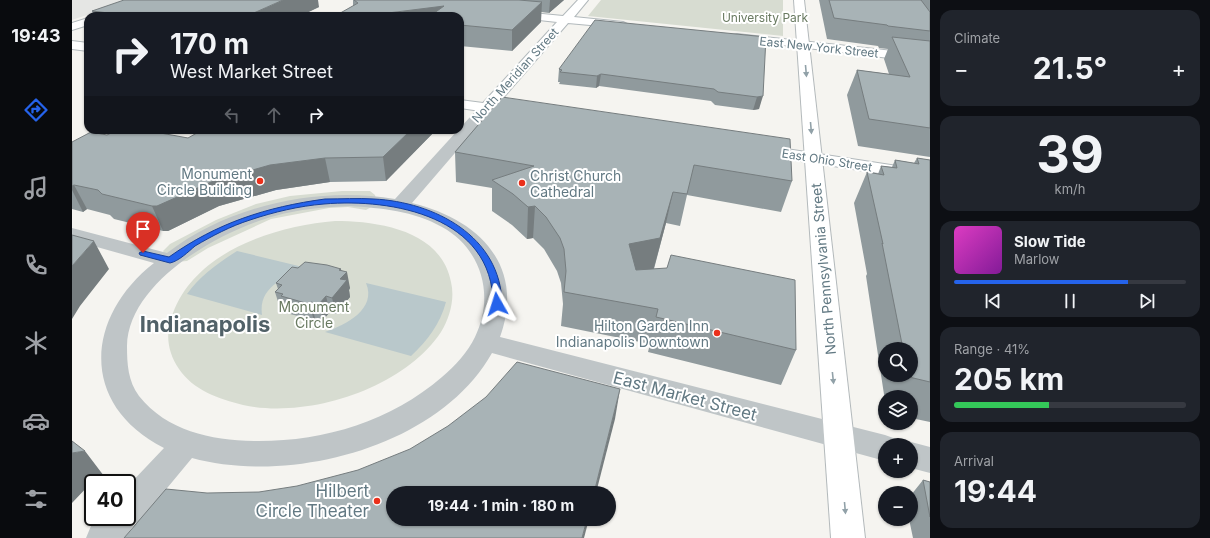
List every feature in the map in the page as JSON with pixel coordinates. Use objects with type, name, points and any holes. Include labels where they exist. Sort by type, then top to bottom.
[{"type":"main road","name":"North Meridian Street","points":[[486,108],[583,0]]},
{"type":"main road","name":"North Pennsylvania Street","points":[[800,0],[848,538]]},
{"type":"main road","points":[[500,13],[631,26]]},
{"type":"main road","points":[[72,27],[84,22]]},
{"type":"main road","name":"East New York Street","points":[[729,36],[930,59]]},
{"type":"main road","points":[[72,45],[84,46]]},
{"type":"main road","points":[[464,105],[537,116]]},
{"type":"main road","name":"East Ohio Street","points":[[744,147],[930,176]]},
{"type":"street","name":"North Meridian Street","points":[[464,133],[486,108]]},
{"type":"street","name":"North Meridian Street","points":[[400,205],[463,134]]},
{"type":"street","points":[[343,200],[375,201],[400,205],[426,212],[448,222],[468,236],[483,252],[493,271],[497,293],[495,317],[486,342],[467,370],[441,394],[403,419],[362,437],[313,450],[267,455],[223,453],[186,444],[152,427],[130,406],[121,393],[116,380],[113,354],[118,329],[130,304],[147,282],[170,260],[193,244],[220,229],[270,211],[297,205],[343,200]]},
{"type":"street","points":[[72,234],[170,260]]},
{"type":"street","name":"East Market Street","points":[[486,342],[878,446]]},
{"type":"street","points":[[136,500],[186,444]]},
{"type":"street","points":[[918,457],[930,460]]},
{"type":"street","points":[[103,538],[113,526]]},
{"type":"shaded area","points":[[72,0],[131,0],[96,12],[84,12],[84,16],[72,20]]},
{"type":"shaded area","points":[[237,251],[307,268],[282,279],[269,290],[264,297],[262,315],[187,294],[210,270]]},
{"type":"shaded area","points":[[366,283],[446,302],[437,325],[423,344],[411,356],[325,332],[342,325],[358,315],[367,301],[368,292]]},
{"type":"green space","name":"University Park","points":[[601,0],[783,0],[783,36],[588,16]]},
{"type":"green space","points":[[342,191],[370,191],[375,195],[376,199],[373,206],[366,210],[348,207],[329,208],[271,219],[208,248],[187,261],[176,262],[167,258],[163,251],[170,244],[216,220],[256,204],[290,196]]},
{"type":"green space","name":"Monument Circle","points":[[335,221],[370,223],[405,232],[421,240],[435,251],[445,264],[452,288],[451,308],[441,332],[424,352],[403,369],[379,384],[352,395],[324,403],[296,408],[269,408],[243,405],[216,397],[192,383],[179,369],[172,355],[168,342],[170,320],[184,291],[200,273],[219,258],[240,246],[263,236],[288,229]]},
{"type":"building","points":[[124,0],[283,0],[256,12],[92,11]]},
{"type":"building","points":[[354,0],[519,0],[542,2],[512,30],[464,25],[464,12],[436,12],[444,6],[396,12],[342,12],[358,3]]},
{"type":"building","points":[[829,0],[921,0],[930,12],[930,31],[834,18]]},
{"type":"building","points":[[595,20],[766,37],[763,96],[757,97],[718,92],[714,89],[601,74],[597,76],[560,72],[562,70],[559,69]]},
{"type":"building","points":[[892,37],[930,41],[930,128],[869,119],[857,70],[910,77]]},
{"type":"building","points":[[502,97],[790,139],[792,181],[694,165],[687,194],[673,192],[660,238],[629,244],[636,270],[667,268],[671,255],[795,280],[796,350],[656,317],[658,309],[564,292],[566,271],[564,249],[560,238],[546,217],[535,206],[528,207],[513,194],[492,180],[534,166],[455,152]]},
{"type":"building","points":[[87,134],[166,134],[188,138],[195,134],[407,134],[383,157],[325,158],[270,165],[211,182],[157,206],[102,194],[98,190],[74,185],[72,186],[72,142]]},
{"type":"building","points":[[917,158],[930,160],[930,382],[918,379],[918,342],[902,342],[882,243],[883,244],[867,172],[884,175],[881,166],[897,168],[895,160],[919,164]]},
{"type":"building","points":[[72,235],[94,241],[72,266]]},
{"type":"building","points":[[305,262],[327,265],[341,269],[339,270],[347,272],[340,279],[347,280],[332,298],[326,296],[319,304],[311,302],[309,304],[281,296],[283,294],[275,292],[282,285],[276,283],[292,267],[298,268]]},
{"type":"building","points":[[517,362],[620,389],[596,486],[386,486],[386,526],[585,526],[582,538],[124,538],[134,526],[136,526],[136,524],[166,489],[207,493],[259,492],[297,486],[358,470],[410,449],[448,426],[486,397]]},
{"type":"building","points":[[72,441],[85,451],[72,453]]},
{"type":"building","points":[[923,480],[930,482],[930,517]]},
{"type":"place","name":"Monument Circle Building","points":[[260,181]]},
{"type":"place","name":"Christ Church Cathedral","points":[[522,183]]},
{"type":"place","name":"Hilton Garden Inn Indianapolis Downtown","points":[[717,333]]},
{"type":"place","name":"Hilbert Circle Theater","points":[[377,501]]},
{"type":"district","name":"Indianapolis","points":[[205,324]]},
{"type":"route","points":[[143,253],[170,260],[193,244],[220,229],[270,211],[325,201],[375,201],[400,205],[426,212],[448,222],[468,236],[483,252],[493,271],[497,293],[497,304]]}]
